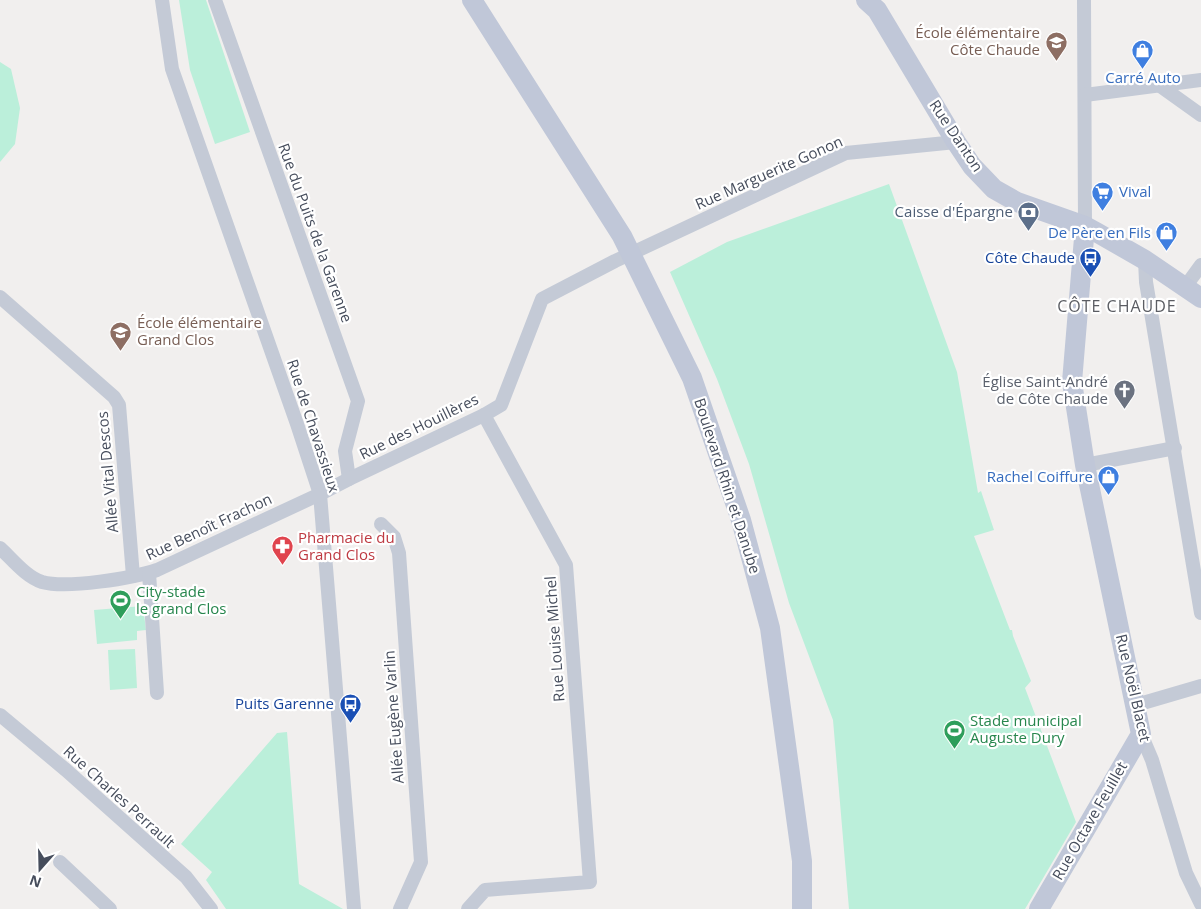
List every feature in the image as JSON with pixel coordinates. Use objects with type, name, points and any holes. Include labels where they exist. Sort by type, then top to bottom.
[{"type":"street","name":"Rue de Chavassieux","points":[[162,0],[172,68],[320,494],[354,909]]},
{"type":"street","name":"Rue du Puits de la Garenne","points":[[215,0],[358,401],[344,451],[349,479]]},
{"type":"street","name":"Boulevard Rhin et Danube","points":[[472,0],[622,236],[692,378],[741,520],[770,628],[802,861],[802,909]]},
{"type":"street","name":"Rue Danton","points":[[866,0],[877,10],[972,166],[994,189],[1017,202],[1085,226],[1145,260],[1193,293]]},
{"type":"street","points":[[1084,0],[1085,226]]},
{"type":"street","points":[[1085,95],[1201,80]]},
{"type":"street","points":[[1159,85],[1201,115]]},
{"type":"street","name":"Rue Marguerite Gonon","points":[[631,254],[846,154],[956,142]]},
{"type":"street","name":"Rue Noël Blacet","points":[[1085,226],[1072,382],[1085,465],[1141,734],[1152,760],[1186,873],[1201,904]]},
{"type":"street","name":"Rue des Houillères","points":[[320,494],[501,405],[542,299],[631,254]]},
{"type":"street","points":[[1145,260],[1146,282],[1201,613]]},
{"type":"street","points":[[1193,293],[1201,265]]},
{"type":"street","name":"Allée Vital Descos","points":[[0,297],[114,397],[119,405],[134,576]]},
{"type":"street","name":"Rue Louise Michel","points":[[468,909],[485,890],[590,882],[566,564],[484,415]]},
{"type":"street","points":[[1085,465],[1175,448]]},
{"type":"street","name":"Rue Benoît Frachon","points":[[0,548],[29,574],[42,582],[57,584],[134,576],[149,573],[320,494]]},
{"type":"street","name":"Allée Eugène Varlin","points":[[382,524],[394,537],[398,553],[421,862],[400,909]]},
{"type":"street","points":[[149,573],[157,692]]},
{"type":"street","points":[[1136,706],[1201,686]]},
{"type":"street","name":"Rue Charles Perrault","points":[[0,714],[186,877],[211,909]]},
{"type":"street","name":"Rue Octave Feuillet","points":[[1038,909],[1141,734]]},
{"type":"street","points":[[60,862],[110,909]]},
{"type":"green space","points":[[179,0],[206,0],[250,132],[215,144],[190,70]]},
{"type":"green space","points":[[0,62],[11,69],[20,108],[15,144],[0,162]]},
{"type":"green space","points":[[889,184],[957,372],[978,493],[981,491],[994,530],[974,536],[1031,681],[1025,688],[1076,822],[1025,909],[849,909],[833,720],[789,603],[749,464],[717,379],[670,272],[727,242]]},
{"type":"green space","name":"City-stade le grand Clos","points":[[143,606],[146,630],[137,631],[137,640],[97,644],[94,610]]},
{"type":"green space","points":[[135,649],[137,688],[110,690],[108,650]]},
{"type":"green space","points":[[287,732],[299,884],[343,909],[226,909],[206,880],[212,872],[181,844],[277,733]]},
{"type":"place","name":"École élémentaire Côte Chaude","points":[[1056,61]]},
{"type":"place","name":"Carré Auto","points":[[1143,69]]},
{"type":"place","name":"Vival","points":[[1103,211]]},
{"type":"place","name":"Caisse d'Épargne","points":[[1029,231]]},
{"type":"place","name":"De Père en Fils","points":[[1167,252]]},
{"type":"place","name":"Côte Chaude","points":[[1091,277]]},
{"type":"place","name":"École élémentaire Grand Clos","points":[[121,351]]},
{"type":"place","name":"Église Saint-André de Côte Chaude","points":[[1124,410]]},
{"type":"place","name":"Rachel Coiffure","points":[[1109,496]]},
{"type":"place","name":"Pharmacie du Grand Clos","points":[[282,566]]},
{"type":"place","name":"City-stade le grand Clos","points":[[120,620]]},
{"type":"place","name":"Puits Garenne","points":[[350,723]]},
{"type":"place","name":"Stade municipal Auguste Dury","points":[[954,749]]},
{"type":"district","name":"CÔTE CHAUDE","points":[[1117,306]]}]
